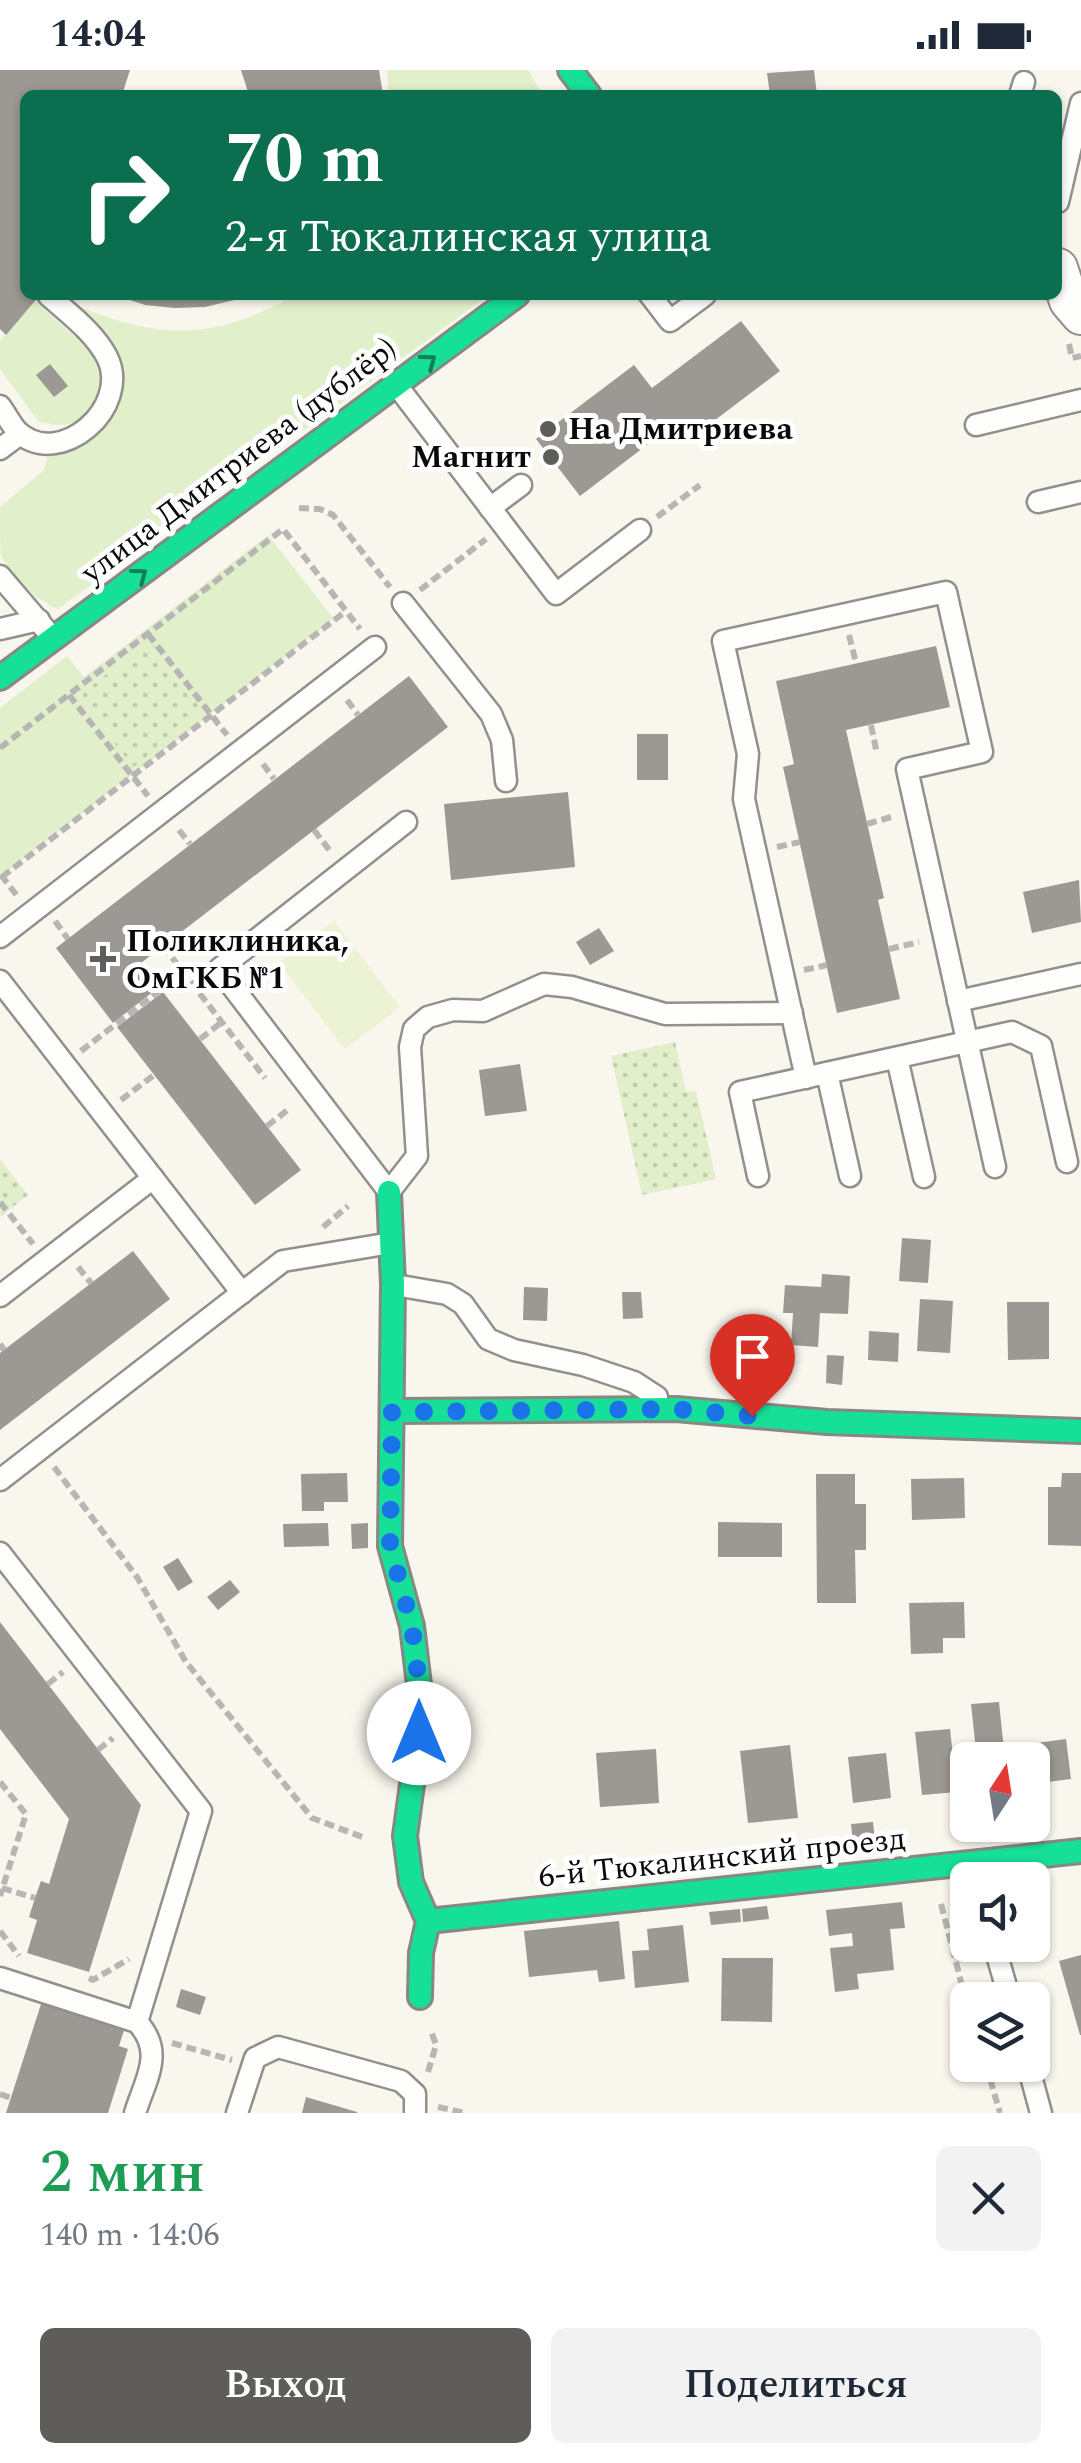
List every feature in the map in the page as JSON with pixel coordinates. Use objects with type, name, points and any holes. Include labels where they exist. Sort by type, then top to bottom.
[{"type":"street","points":[[570,70],[586,90]]},
{"type":"street","points":[[1062,280],[1069,300],[1081,315]]},
{"type":"street","name":"улица Дмитриева (дублёр)","points":[[0,678],[51,631],[510,300]]},
{"type":"street","points":[[384,1186],[393,1284],[390,1546],[412,1626],[420,1693],[406,1860],[428,1921],[421,1953],[420,1997]]},
{"type":"street","points":[[392,1412],[676,1409],[828,1422],[1081,1430]]},
{"type":"street","name":"6-й Тюкалинский проезд","points":[[428,1921],[1081,1851]]},
{"type":"lane","points":[[1062,185],[1081,103]]},
{"type":"lane","points":[[0,406],[20,434],[48,443],[77,436],[100,418],[111,393],[109,361],[94,336],[54,300]]},
{"type":"lane","points":[[654,300],[670,321],[698,300]]},
{"type":"lane","points":[[396,385],[556,594],[640,530]]},
{"type":"lane","points":[[976,425],[1081,400]]},
{"type":"lane","points":[[0,449],[20,434]]},
{"type":"lane","points":[[490,508],[521,485]]},
{"type":"lane","points":[[1038,502],[1081,492]]},
{"type":"lane","points":[[0,576],[51,631]]},
{"type":"lane","points":[[850,1176],[792,1013],[744,799],[748,754],[723,641],[946,592],[982,752],[907,769],[995,1168]]},
{"type":"lane","points":[[403,603],[491,714],[502,740],[506,782]]},
{"type":"lane","points":[[0,629],[51,631]]},
{"type":"lane","points":[[0,937],[374,647]]},
{"type":"lane","points":[[406,822],[219,969],[384,1186],[417,1156],[410,1047],[414,1028],[428,1017],[453,1010],[483,1011],[544,984],[572,987],[664,1014],[792,1013]]},
{"type":"lane","points":[[958,1001],[1081,974]]},
{"type":"lane","points":[[2,988],[242,1293]]},
{"type":"lane","points":[[758,1176],[740,1092],[1012,1032],[1041,1046],[1067,1162]]},
{"type":"lane","points":[[897,1058],[924,1178]]},
{"type":"lane","points":[[0,1296],[153,1178]]},
{"type":"lane","points":[[0,1480],[284,1261],[391,1244]]},
{"type":"lane","points":[[393,1284],[447,1294],[464,1304],[488,1340],[514,1350],[583,1364],[634,1382],[676,1409]]},
{"type":"lane","points":[[0,1553],[201,1811],[144,2029],[154,2053],[135,2113]]},
{"type":"lane","points":[[0,1978],[144,2029]]},
{"type":"lane","points":[[237,2113],[251,2066],[262,2052],[287,2048],[401,2081],[415,2104]]},
{"type":"lane","points":[[1033,2082],[1042,2113]]},
{"type":"path","points":[[640,530],[700,484]]},
{"type":"path","points":[[285,515],[300,508],[320,509],[334,515],[403,603],[503,526]]},
{"type":"path","points":[[0,748],[283,529],[374,647]]},
{"type":"path","points":[[2,877],[346,611]]},
{"type":"path","points":[[847,624],[856,664]]},
{"type":"path","points":[[148,634],[239,752]]},
{"type":"path","points":[[69,694],[160,812]]},
{"type":"path","points":[[870,725],[880,770]]},
{"type":"path","points":[[877,754],[894,750]]},
{"type":"path","points":[[888,801],[895,835]]},
{"type":"path","points":[[867,824],[891,817]]},
{"type":"path","points":[[314,830],[329,850]]},
{"type":"path","points":[[915,924],[922,958]]},
{"type":"path","points":[[60,928],[68,939]]},
{"type":"path","points":[[889,948],[919,942]]},
{"type":"path","points":[[163,946],[183,972]]},
{"type":"path","points":[[200,1040],[222,1022]]},
{"type":"path","points":[[120,1101],[154,1075]]},
{"type":"path","points":[[267,1126],[289,1109]]},
{"type":"path","points":[[284,1261],[384,1186]]},
{"type":"path","points":[[0,1202],[46,1261]]},
{"type":"path","points":[[81,1270],[91,1283]]},
{"type":"path","points":[[56,1470],[137,1578],[186,1662],[312,1818],[361,1836],[406,1860]]},
{"type":"path","points":[[48,1684],[68,1668]]},
{"type":"path","points":[[98,1750],[119,1734]]},
{"type":"path","points":[[0,1782],[26,1814],[1,1892],[35,1898]]},
{"type":"path","points":[[0,1802],[10,1794]]},
{"type":"path","points":[[933,1868],[961,1982]]},
{"type":"path","points":[[0,1931],[18,1956]]},
{"type":"path","points":[[93,1980],[128,1962]]},
{"type":"path","points":[[415,2104],[436,2045],[420,1997]]},
{"type":"path","points":[[144,2029],[251,2066]]},
{"type":"path","points":[[991,2082],[1000,2113]]},
{"type":"path","points":[[0,2094],[11,2098]]},
{"type":"green space","points":[[387,70],[528,70],[540,90],[389,90]]},
{"type":"green space","points":[[482,300],[58,609],[25,587],[1,555],[0,507],[44,470],[50,448],[74,444],[93,434],[118,396],[66,301],[161,330],[233,323],[281,303]]},
{"type":"green space","points":[[35,301],[86,347],[101,370],[101,390],[93,408],[69,424],[38,421],[0,369],[0,341]]},
{"type":"green space","points":[[268,535],[334,619],[0,877],[0,708],[67,656],[84,677]]},
{"type":"green space","points":[[150,641],[205,712],[133,767],[78,696]]},
{"type":"green space","points":[[334,921],[400,1007],[345,1049],[279,963]]},
{"type":"green space","points":[[675,1042],[686,1092],[696,1091],[716,1179],[642,1195],[611,1056]]},
{"type":"green space","points":[[0,1159],[28,1195],[0,1217]]},
{"type":"building","points":[[0,70],[130,70],[124,90],[20,90],[20,300],[36,300],[6,335],[0,329]]},
{"type":"building","points":[[241,70],[379,70],[382,90],[247,90]]},
{"type":"building","points":[[814,70],[816,90],[769,90],[767,73]]},
{"type":"building","points":[[130,300],[234,300],[205,307],[145,305]]},
{"type":"building","points":[[741,321],[780,371],[686,442],[673,425],[580,496],[536,439],[634,365],[652,388]]},
{"type":"building","points":[[50,364],[68,386],[54,397],[36,375]]},
{"type":"building","points":[[936,646],[950,707],[846,730],[884,898],[878,900],[900,999],[837,1013],[783,767],[794,764],[776,681]]},
{"type":"building","points":[[409,676],[448,727],[141,963],[159,987],[113,1023],[56,948]]},
{"type":"building","points":[[637,734],[668,734],[668,780],[637,780]]},
{"type":"building","points":[[568,792],[575,867],[451,880],[444,804]]},
{"type":"building","points":[[1079,880],[1081,922],[1032,933],[1023,892]]},
{"type":"building","points":[[599,928],[614,951],[590,965],[576,942]]},
{"type":"building","points":[[163,992],[301,1170],[255,1205],[117,1027]]},
{"type":"building","points":[[520,1064],[527,1111],[485,1116],[479,1070]]},
{"type":"building","points":[[902,1238],[931,1240],[928,1283],[899,1281]]},
{"type":"building","points":[[133,1251],[170,1299],[0,1430],[0,1353]]},
{"type":"building","points":[[822,1274],[850,1276],[848,1314],[820,1313],[818,1347],[791,1345],[793,1313],[783,1313],[785,1285],[821,1287]]},
{"type":"building","points":[[524,1287],[548,1288],[547,1321],[523,1320]]},
{"type":"building","points":[[622,1292],[641,1292],[643,1318],[623,1319]]},
{"type":"building","points":[[920,1299],[953,1301],[950,1353],[917,1351]]},
{"type":"building","points":[[1007,1302],[1049,1302],[1049,1359],[1008,1360]]},
{"type":"building","points":[[739,1316],[772,1318],[767,1379],[734,1376]]},
{"type":"building","points":[[869,1331],[899,1333],[898,1362],[868,1360]]},
{"type":"building","points":[[827,1355],[844,1356],[842,1385],[826,1383]]},
{"type":"building","points":[[347,1473],[348,1502],[324,1502],[324,1511],[302,1511],[301,1474]]},
{"type":"building","points":[[1062,1473],[1081,1473],[1081,1546],[1048,1545],[1048,1487],[1061,1487]]},
{"type":"building","points":[[816,1474],[855,1474],[855,1504],[866,1504],[866,1550],[855,1550],[856,1603],[817,1603]]},
{"type":"building","points":[[964,1478],[965,1518],[912,1520],[911,1479]]},
{"type":"building","points":[[718,1522],[782,1523],[782,1557],[718,1557]]},
{"type":"building","points":[[328,1523],[329,1546],[284,1547],[283,1524]]},
{"type":"building","points":[[368,1523],[368,1548],[352,1549],[351,1524]]},
{"type":"building","points":[[178,1558],[193,1582],[178,1591],[163,1567]]},
{"type":"building","points":[[230,1580],[240,1592],[218,1610],[207,1597]]},
{"type":"building","points":[[964,1602],[965,1638],[943,1638],[943,1653],[911,1654],[909,1603]]},
{"type":"building","points":[[0,1622],[141,1805],[89,1972],[27,1953],[37,1920],[29,1917],[41,1881],[49,1884],[69,1819],[0,1729]]},
{"type":"building","points":[[999,1702],[1003,1742],[975,1742],[971,1704]]},
{"type":"building","points":[[950,1729],[950,1793],[922,1795],[915,1732]]},
{"type":"building","points":[[1066,1739],[1071,1779],[1050,1782],[1050,1742],[1044,1742]]},
{"type":"building","points":[[790,1745],[798,1818],[748,1823],[740,1751]]},
{"type":"building","points":[[656,1749],[659,1803],[600,1807],[596,1753]]},
{"type":"building","points":[[886,1753],[891,1798],[853,1803],[848,1757]]},
{"type":"building","points":[[873,1822],[876,1850],[854,1852],[851,1824]]},
{"type":"building","points":[[902,1902],[905,1928],[890,1929],[894,1970],[857,1974],[859,1989],[835,1992],[830,1948],[853,1946],[852,1933],[829,1936],[826,1910]]},
{"type":"building","points":[[767,1906],[769,1919],[743,1922],[742,1909]]},
{"type":"building","points":[[740,1909],[741,1922],[711,1925],[709,1912]]},
{"type":"building","points":[[619,1921],[625,1979],[599,1982],[597,1970],[529,1977],[524,1931]]},
{"type":"building","points":[[683,1925],[689,1982],[635,1988],[632,1951],[649,1950],[647,1929]]},
{"type":"building","points":[[1081,1955],[1081,2035],[1080,2035],[1059,1961]]},
{"type":"building","points":[[722,1958],[773,1958],[772,2022],[721,2021]]},
{"type":"building","points":[[181,1989],[206,1997],[200,2015],[176,2007]]},
{"type":"building","points":[[42,2001],[125,2027],[119,2046],[128,2049],[108,2113],[6,2113]]},
{"type":"building","points":[[306,2097],[357,2112],[357,2113],[302,2113]]},
{"type":"traffic: fast","points":[[570,70],[585,90]]},
{"type":"traffic: fast","points":[[0,678],[510,300]]},
{"type":"traffic: fast","points":[[389,1192],[393,1284],[390,1546],[412,1626],[420,1693],[419,1733],[405,1836],[411,1882],[428,1921],[421,1953],[420,1997]]},
{"type":"traffic: fast","points":[[392,1411],[676,1409],[827,1422],[1081,1431]]},
{"type":"traffic: fast","points":[[428,1921],[1081,1851]]},
{"type":"place","name":"На Дмитриева","points":[[548,429]]},
{"type":"place","name":"Магнит","points":[[551,457]]},
{"type":"place","name":"Поликлиника, ОмГКБ №1","points":[[103,959]]},
{"type":"route","points":[[419,1733],[420,1693],[412,1626],[390,1546],[392,1412],[676,1409],[752,1416]]}]
